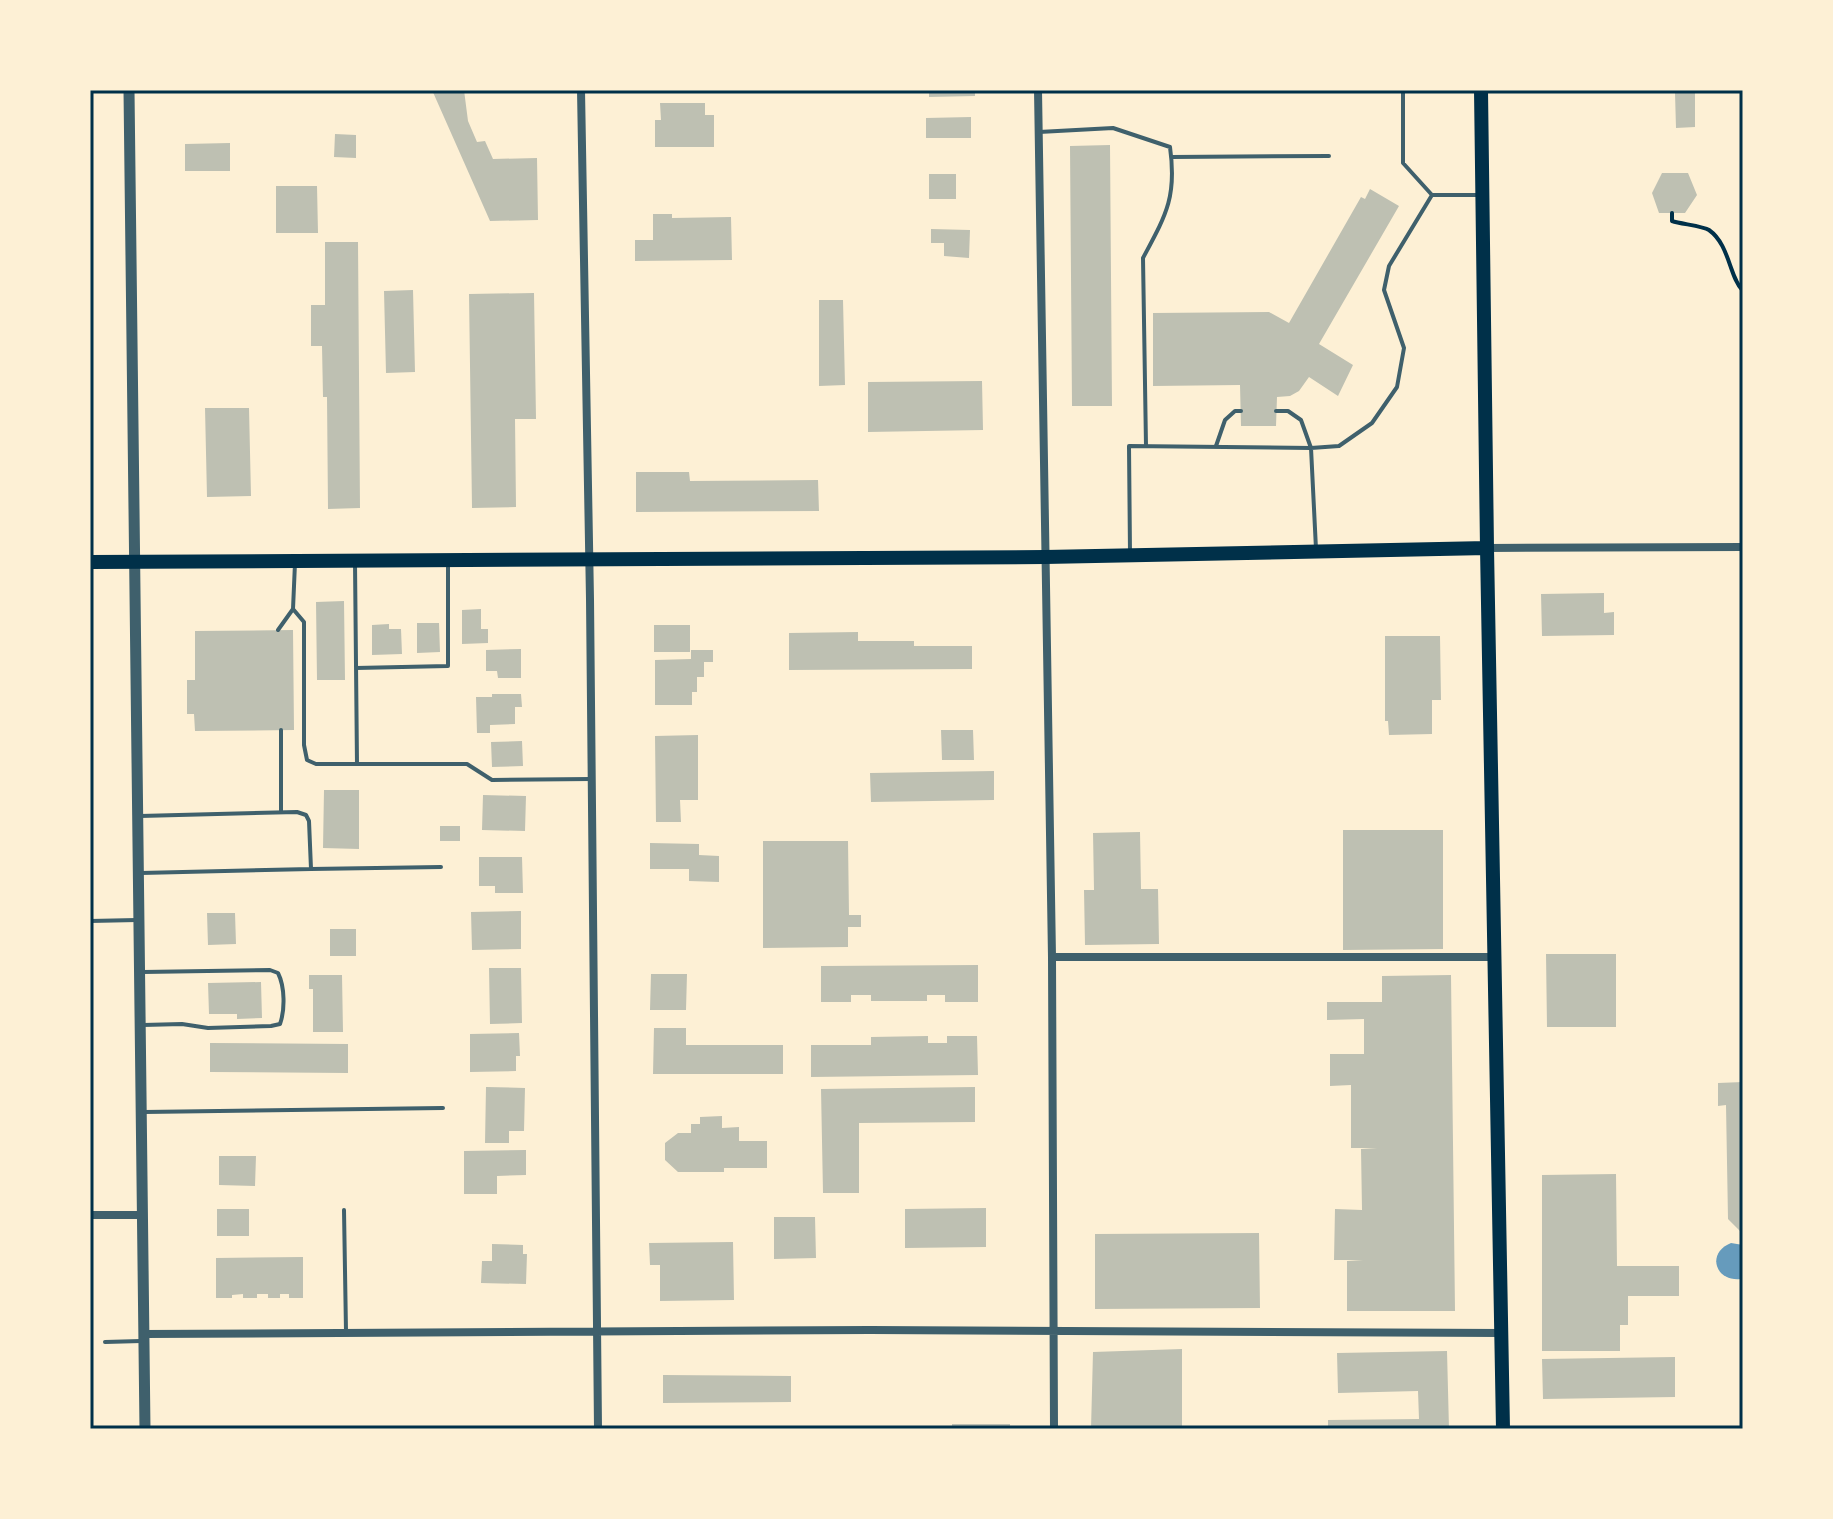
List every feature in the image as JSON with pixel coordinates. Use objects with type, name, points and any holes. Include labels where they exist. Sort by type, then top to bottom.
[{"type":"main road","points":[[1481,90],[1503,1429]]},
{"type":"main road","points":[[90,562],[1045,557],[1487,548]]},
{"type":"street","points":[[129,90],[145,1429]]},
{"type":"street","points":[[581,90],[598,1429]]},
{"type":"street","points":[[1038,90],[1052,957],[1054,1429]]},
{"type":"street","points":[[1487,548],[1743,547]]},
{"type":"street","points":[[1052,957],[1495,957]]},
{"type":"street","points":[[90,1215],[142,1215]]},
{"type":"street","points":[[144,1338],[346,1333],[870,1330],[1502,1333]]},
{"type":"lane","points":[[1403,90],[1403,163],[1432,195],[1482,195]]},
{"type":"lane","points":[[1039,132],[1113,128],[1170,147],[1174,175],[1171,200],[1143,258],[1146,446]]},
{"type":"lane","points":[[1171,157],[1329,156]]},
{"type":"lane","points":[[1131,555],[1129,446],[1339,446],[1372,423],[1397,387],[1404,348],[1384,290],[1389,266],[1432,195]]},
{"type":"lane","points":[[1216,447],[1225,420],[1235,411],[1241,411]]},
{"type":"lane","points":[[1276,411],[1288,411],[1301,420],[1311,448],[1316,552]]},
{"type":"lane","points":[[356,668],[448,666],[447,559]]},
{"type":"lane","points":[[278,630],[293,609],[295,560]]},
{"type":"lane","points":[[355,560],[357,764]]},
{"type":"lane","points":[[293,609],[304,622],[304,745],[307,760],[316,764],[467,764],[492,780],[591,779]]},
{"type":"lane","points":[[281,730],[281,812]]},
{"type":"lane","points":[[138,816],[297,812],[306,815],[309,821],[311,869]]},
{"type":"lane","points":[[139,873],[441,867]]},
{"type":"lane","points":[[90,921],[139,919]]},
{"type":"lane","points":[[140,972],[270,970],[278,973],[282,980],[283,1015],[280,1024],[271,1026],[208,1028],[182,1024],[140,1025]]},
{"type":"lane","points":[[141,1112],[443,1108]]},
{"type":"lane","points":[[344,1210],[346,1333]]},
{"type":"lane","points":[[105,1342],[144,1338]]},
{"type":"path","points":[[1672,213],[1672,221],[1707,229],[1719,241],[1743,291]]},
{"type":"water","points":[[1731,1243],[1743,1245],[1741,1279],[1725,1276],[1717,1266],[1718,1253]]},
{"type":"building","points":[[432,90],[464,90],[468,121],[477,142],[485,141],[493,159],[537,158],[538,220],[490,221]]},
{"type":"building","points":[[929,90],[975,90],[975,96],[929,97]]},
{"type":"building","points":[[1695,92],[1695,127],[1676,128],[1675,93]]},
{"type":"building","points":[[660,103],[705,103],[705,115],[714,115],[714,147],[655,147],[655,120],[661,120]]},
{"type":"building","points":[[971,117],[971,138],[926,138],[926,118]]},
{"type":"building","points":[[335,134],[356,135],[356,158],[334,157]]},
{"type":"building","points":[[230,143],[230,171],[185,171],[185,144]]},
{"type":"building","points":[[1110,145],[1112,406],[1072,406],[1070,146]]},
{"type":"building","points":[[1662,173],[1688,173],[1697,195],[1685,213],[1659,213],[1652,193]]},
{"type":"building","points":[[929,174],[956,174],[956,199],[929,199]]},
{"type":"building","points":[[276,186],[317,186],[318,233],[276,233]]},
{"type":"building","points":[[1370,189],[1399,206],[1319,344],[1353,365],[1338,396],[1309,377],[1299,391],[1290,396],[1277,397],[1276,426],[1241,426],[1240,385],[1153,386],[1153,313],[1269,312],[1289,323],[1361,197],[1365,199]]},
{"type":"building","points":[[653,214],[672,214],[672,218],[731,217],[732,260],[635,261],[635,240],[653,240]]},
{"type":"building","points":[[931,229],[970,230],[969,258],[944,256],[944,243],[931,243]]},
{"type":"building","points":[[325,242],[358,242],[360,508],[328,509],[327,397],[323,397],[322,346],[311,346],[311,305],[325,305]]},
{"type":"building","points":[[413,290],[415,372],[386,373],[384,291]]},
{"type":"building","points":[[534,293],[536,419],[515,419],[516,507],[472,508],[469,294]]},
{"type":"building","points":[[819,300],[843,300],[845,385],[819,386]]},
{"type":"building","points":[[982,381],[983,430],[868,432],[868,382]]},
{"type":"building","points":[[205,408],[249,408],[251,496],[207,497]]},
{"type":"building","points":[[636,472],[689,472],[690,481],[818,480],[819,511],[636,512]]},
{"type":"building","points":[[1604,593],[1604,613],[1614,612],[1614,635],[1542,636],[1541,594]]},
{"type":"building","points":[[344,601],[345,680],[317,680],[316,602]]},
{"type":"building","points":[[481,609],[481,629],[488,629],[488,643],[462,644],[462,610]]},
{"type":"building","points":[[417,623],[439,623],[440,652],[417,653]]},
{"type":"building","points":[[389,624],[389,629],[401,629],[402,654],[372,655],[372,625]]},
{"type":"building","points":[[654,625],[690,625],[690,652],[654,652]]},
{"type":"building","points":[[293,630],[294,730],[195,731],[194,714],[187,714],[187,680],[195,680],[195,631]]},
{"type":"building","points":[[858,632],[858,641],[914,641],[914,646],[972,646],[972,669],[789,670],[789,633]]},
{"type":"building","points":[[1385,636],[1440,636],[1441,700],[1432,700],[1432,734],[1389,735],[1388,721],[1385,721]]},
{"type":"building","points":[[521,649],[521,678],[498,678],[497,671],[486,671],[486,650]]},
{"type":"building","points":[[691,650],[713,650],[713,662],[704,662],[704,677],[697,677],[697,692],[692,692],[692,705],[655,705],[655,660],[691,659]]},
{"type":"building","points":[[492,694],[521,694],[522,707],[515,707],[515,724],[490,725],[490,733],[477,733],[476,697],[492,697]]},
{"type":"building","points":[[941,730],[973,730],[974,760],[942,760]]},
{"type":"building","points":[[698,735],[698,800],[680,800],[681,822],[656,822],[655,736]]},
{"type":"building","points":[[522,741],[523,766],[492,767],[491,742]]},
{"type":"building","points":[[994,771],[994,800],[871,802],[870,773]]},
{"type":"building","points":[[324,790],[359,790],[359,849],[323,848]]},
{"type":"building","points":[[483,795],[526,796],[525,831],[482,830]]},
{"type":"building","points":[[440,826],[460,826],[460,841],[440,841]]},
{"type":"building","points":[[1343,830],[1443,830],[1443,949],[1343,950]]},
{"type":"building","points":[[1140,832],[1141,889],[1158,889],[1159,944],[1085,945],[1084,890],[1094,890],[1093,833]]},
{"type":"building","points":[[763,841],[848,841],[849,915],[861,915],[861,927],[848,927],[848,947],[763,948]]},
{"type":"building","points":[[650,843],[699,844],[699,855],[719,856],[719,882],[689,881],[689,869],[650,869]]},
{"type":"building","points":[[479,857],[522,857],[523,893],[495,893],[495,886],[479,886]]},
{"type":"building","points":[[521,911],[521,949],[472,950],[471,912]]},
{"type":"building","points":[[207,913],[235,913],[236,944],[208,945]]},
{"type":"building","points":[[330,929],[356,929],[356,956],[330,956]]},
{"type":"building","points":[[1546,954],[1616,954],[1616,1027],[1547,1027]]},
{"type":"building","points":[[978,965],[978,1002],[945,1002],[945,995],[927,995],[927,1001],[871,1001],[871,995],[851,995],[851,1002],[821,1002],[821,966]]},
{"type":"building","points":[[489,968],[521,968],[522,1023],[490,1024]]},
{"type":"building","points":[[651,974],[687,974],[686,1010],[650,1010]]},
{"type":"building","points":[[309,975],[342,975],[343,1032],[313,1032],[313,989],[309,989]]},
{"type":"building","points":[[1451,975],[1455,1311],[1347,1311],[1347,1261],[1363,1260],[1334,1260],[1335,1209],[1362,1210],[1361,1149],[1377,1148],[1351,1148],[1351,1085],[1330,1086],[1330,1054],[1364,1054],[1364,1019],[1327,1020],[1327,1002],[1382,1002],[1382,976]]},
{"type":"building","points":[[261,982],[262,1018],[237,1019],[237,1014],[209,1014],[208,983]]},
{"type":"building","points":[[654,1028],[686,1028],[686,1045],[783,1045],[783,1074],[653,1074]]},
{"type":"building","points":[[519,1033],[520,1056],[516,1056],[516,1071],[470,1072],[470,1034]]},
{"type":"building","points":[[928,1036],[928,1043],[947,1043],[947,1036],[977,1036],[978,1075],[811,1077],[811,1045],[871,1045],[871,1037]]},
{"type":"building","points":[[210,1043],[348,1044],[348,1073],[210,1072]]},
{"type":"building","points":[[1743,1082],[1743,1234],[1728,1219],[1726,1105],[1718,1106],[1718,1083]]},
{"type":"building","points":[[486,1087],[525,1088],[524,1131],[509,1131],[509,1143],[485,1143]]},
{"type":"building","points":[[975,1087],[975,1122],[859,1123],[859,1193],[823,1193],[821,1089]]},
{"type":"building","points":[[722,1116],[722,1128],[739,1127],[739,1141],[767,1141],[767,1168],[678,1172],[665,1160],[665,1143],[678,1133],[691,1133],[691,1124],[700,1124],[700,1117]]},
{"type":"building","points":[[526,1150],[526,1175],[497,1176],[497,1194],[464,1194],[464,1151]]},
{"type":"building","points":[[219,1156],[256,1156],[255,1186],[219,1185]]},
{"type":"building","points":[[1616,1174],[1617,1266],[1679,1266],[1679,1296],[1628,1296],[1628,1325],[1620,1325],[1620,1351],[1542,1351],[1542,1175]]},
{"type":"building","points":[[986,1208],[986,1247],[905,1248],[905,1209]]},
{"type":"building","points":[[217,1209],[249,1209],[249,1236],[217,1236]]},
{"type":"building","points":[[774,1217],[815,1217],[816,1258],[774,1259]]},
{"type":"building","points":[[1259,1233],[1260,1308],[1095,1309],[1095,1234]]},
{"type":"building","points":[[733,1242],[734,1300],[660,1301],[660,1265],[650,1265],[649,1243]]},
{"type":"building","points":[[492,1244],[523,1245],[523,1254],[527,1254],[526,1284],[481,1283],[482,1261],[492,1261]]},
{"type":"building","points":[[303,1257],[303,1298],[280,1294],[280,1298],[268,1298],[268,1294],[257,1294],[257,1298],[243,1298],[243,1294],[216,1298],[216,1258]]},
{"type":"building","points":[[1182,1349],[1182,1429],[1091,1429],[1093,1352]]},
{"type":"building","points":[[1447,1351],[1449,1429],[1328,1429],[1328,1420],[1419,1419],[1418,1391],[1338,1393],[1337,1353]]},
{"type":"building","points":[[1675,1357],[1675,1397],[1543,1399],[1542,1359]]},
{"type":"building","points":[[663,1375],[791,1376],[791,1402],[663,1403]]},
{"type":"building","points":[[952,1424],[1010,1424],[1010,1429],[952,1429]]}]
